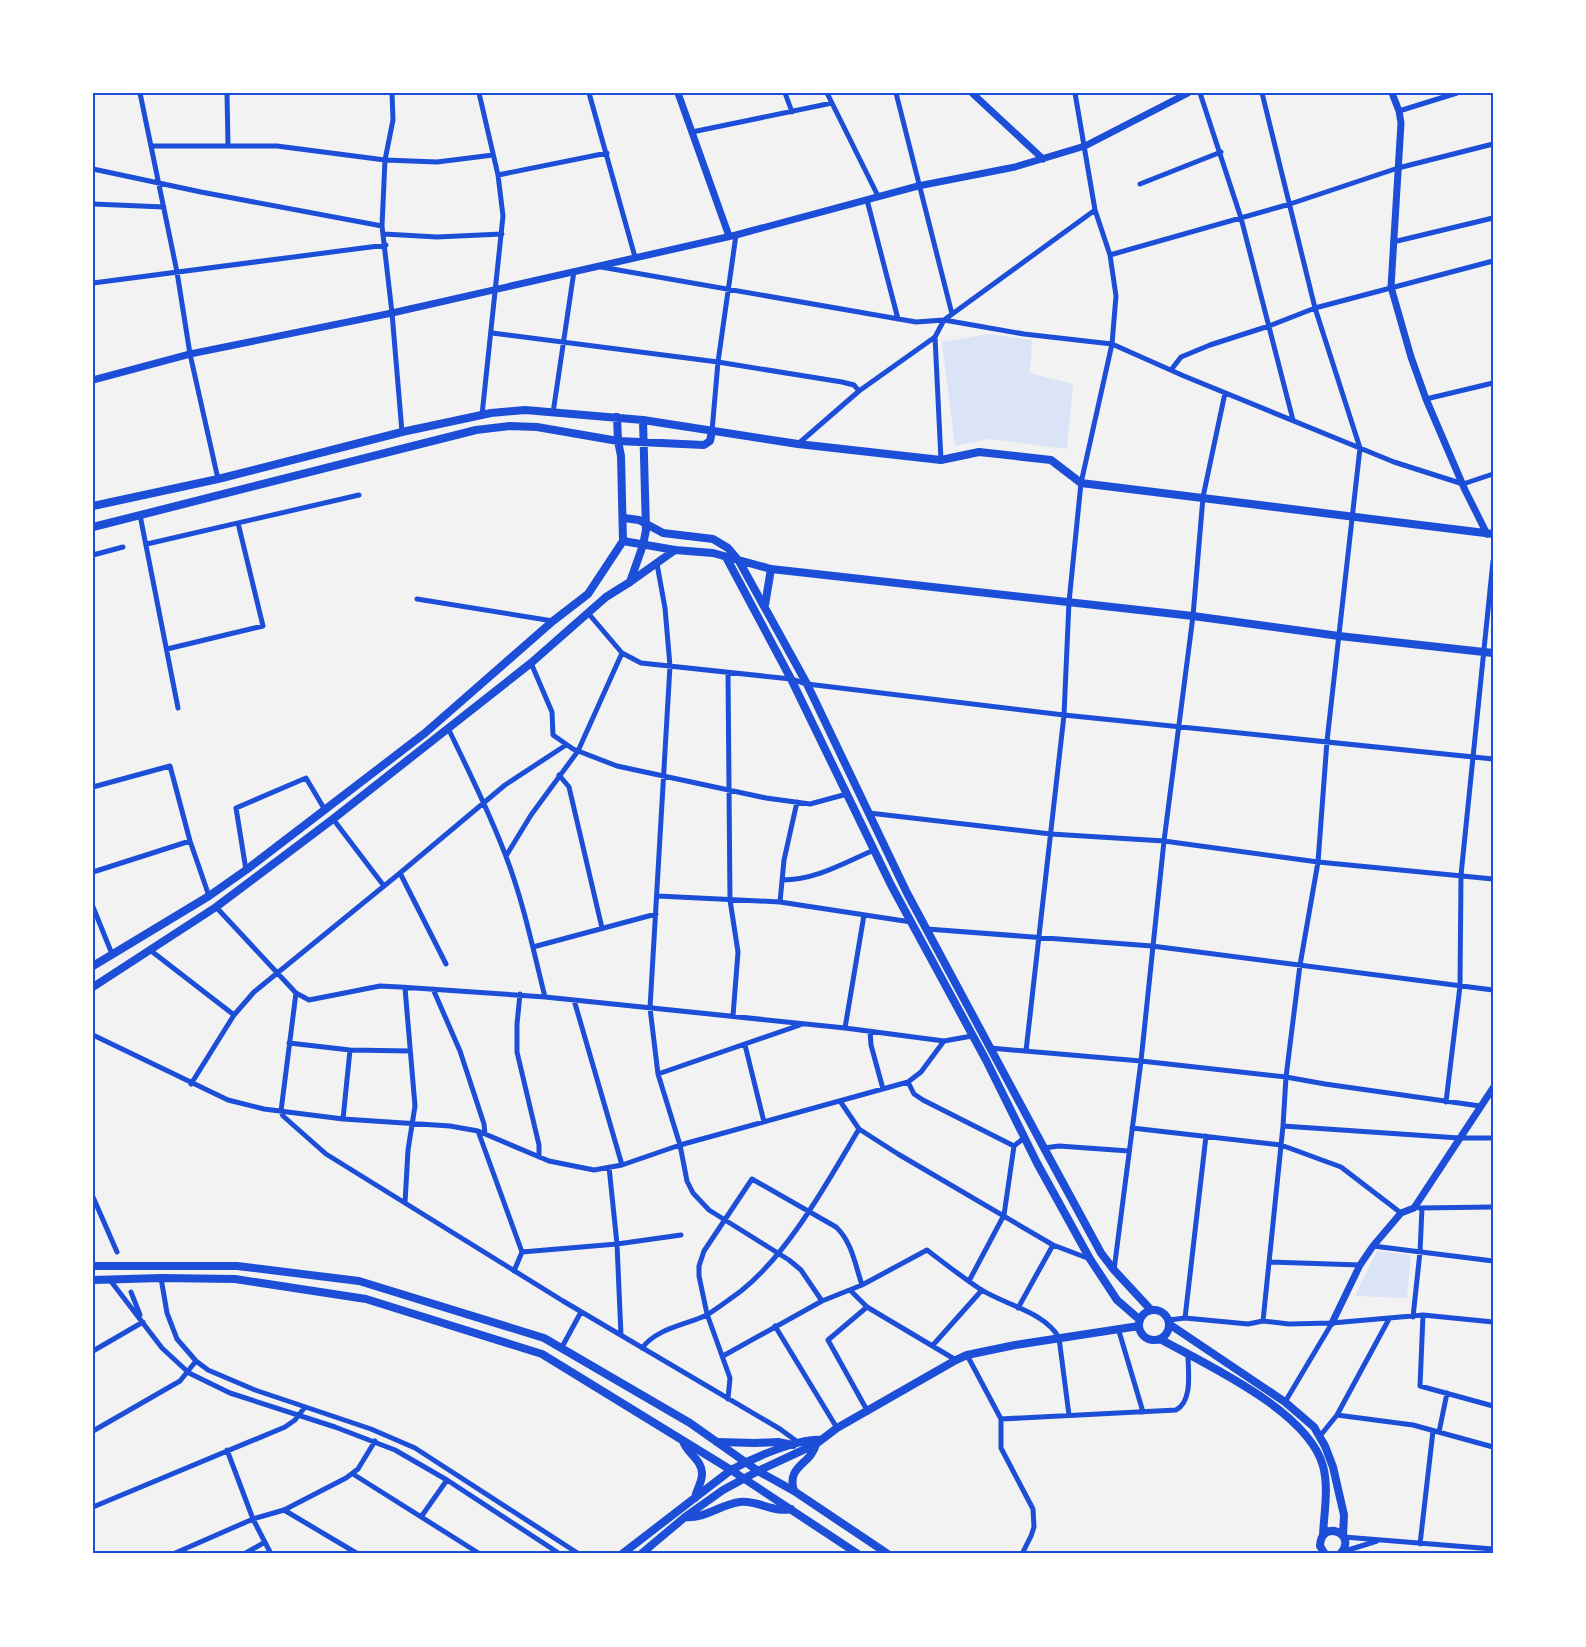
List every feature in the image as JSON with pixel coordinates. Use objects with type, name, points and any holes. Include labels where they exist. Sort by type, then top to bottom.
[{"type":"main road","points":[[93,506],[218,479],[402,432],[482,415],[525,410],[644,420],[798,444],[941,460],[979,452],[1051,460],[1081,483],[1490,534]]},
{"type":"main road","points":[[93,966],[209,896],[246,870],[425,733],[588,594],[623,541],[621,456],[617,417]]},
{"type":"main road","points":[[630,582],[644,545],[646,524],[644,420]]},
{"type":"main road","points":[[93,527],[476,430],[510,426],[537,427],[618,441],[704,445],[710,441],[712,431]]},
{"type":"main road","points":[[624,518],[639,520],[663,533],[713,539],[722,543],[739,561],[807,684],[907,893],[1101,1253],[1151,1310]]},
{"type":"main road","points":[[623,541],[675,550],[713,553],[771,569],[1193,616],[1339,636],[1493,653]]},
{"type":"main road","points":[[93,987],[216,907],[333,819],[531,663],[606,597],[675,550]]},
{"type":"main road","points":[[726,556],[791,679],[874,850],[986,1060],[1024,1138],[1090,1259],[1117,1300],[1139,1323],[1146,1338],[1160,1339],[1188,1354],[1276,1408],[1296,1425],[1313,1445],[1325,1475],[1321,1538],[1321,1550],[1325,1554]]},
{"type":"main road","points":[[765,605],[771,569]]},
{"type":"main road","points":[[93,1266],[237,1266],[359,1281],[544,1338],[690,1423],[758,1471],[794,1491],[888,1554]]},
{"type":"main road","points":[[93,1280],[235,1279],[366,1299],[542,1354],[730,1470],[858,1554]]},
{"type":"main road","points":[[641,1554],[706,1501],[758,1471],[819,1442],[837,1428],[956,1360],[967,1355],[1139,1323],[1146,1312],[1151,1310],[1161,1311],[1169,1322],[1284,1402],[1306,1419],[1320,1436],[1333,1467],[1344,1515],[1345,1545],[1341,1553]]},
{"type":"main road","points":[[1160,1339],[1167,1333],[1169,1322]]},
{"type":"main road","points":[[622,1554],[730,1470],[796,1444],[812,1439],[819,1442]]},
{"type":"main road","points":[[683,1441],[688,1452],[699,1462],[702,1472],[695,1498]]},
{"type":"main road","points":[[717,1442],[796,1444]]},
{"type":"main road","points":[[794,1491],[792,1480],[795,1471],[812,1454],[819,1442]]},
{"type":"main road","points":[[685,1517],[701,1515],[731,1503],[743,1501],[756,1502],[779,1510],[791,1509]]},
{"type":"main road","points":[[1314,1554],[1321,1538],[1334,1531],[1343,1537]]},
{"type":"street","points":[[140,93],[177,272],[190,354],[218,479]]},
{"type":"street","points":[[227,93],[228,146]]},
{"type":"street","points":[[392,93],[393,120],[385,160],[382,226],[393,313],[402,432]]},
{"type":"street","points":[[479,93],[502,196],[502,234],[482,415]]},
{"type":"street","points":[[589,93],[635,257]]},
{"type":"street","points":[[678,93],[733,236],[712,431]]},
{"type":"street","points":[[785,93],[792,111]]},
{"type":"street","points":[[827,93],[878,196]]},
{"type":"street","points":[[896,93],[952,314]]},
{"type":"street","points":[[972,93],[1043,159]]},
{"type":"street","points":[[1026,1051],[1064,715],[1069,602],[1081,483],[1112,344],[1116,296],[1110,255],[1095,210],[1075,93]]},
{"type":"street","points":[[93,380],[190,354],[393,313],[733,236],[918,186],[1015,167],[1085,146],[1188,93]]},
{"type":"street","points":[[1200,93],[1241,218],[1293,420]]},
{"type":"street","points":[[1262,93],[1316,308],[1360,448],[1327,741],[1318,862],[1300,965],[1286,1077],[1284,1126],[1263,1322]]},
{"type":"street","points":[[1392,93],[1399,111],[1400,146],[1391,287],[1426,399],[1463,484],[1490,534]]},
{"type":"street","points":[[1399,111],[1457,93]]},
{"type":"street","points":[[692,132],[832,103]]},
{"type":"street","points":[[1110,255],[1290,204],[1398,168],[1493,144]]},
{"type":"street","points":[[152,146],[277,146],[385,160],[437,162],[493,155]]},
{"type":"street","points":[[1140,184],[1221,152]]},
{"type":"street","points":[[498,175],[607,153]]},
{"type":"street","points":[[93,169],[382,226]]},
{"type":"street","points":[[867,200],[898,319]]},
{"type":"street","points":[[93,204],[164,207]]},
{"type":"street","points":[[798,444],[859,391],[935,337],[944,320],[1095,210]]},
{"type":"street","points":[[1394,242],[1493,218]]},
{"type":"street","points":[[384,234],[437,237],[502,234]]},
{"type":"street","points":[[93,283],[386,244]]},
{"type":"street","points":[[1171,370],[1181,357],[1316,308],[1493,261]]},
{"type":"street","points":[[597,266],[916,322],[944,320],[1024,334],[1112,344],[1394,462],[1463,484],[1493,474]]},
{"type":"street","points":[[552,413],[574,271]]},
{"type":"street","points":[[492,333],[718,362],[842,382],[854,386],[859,391]]},
{"type":"street","points":[[935,337],[941,460]]},
{"type":"street","points":[[1426,399],[1493,383]]},
{"type":"street","points":[[1114,1270],[1141,1061],[1164,841],[1193,616],[1203,497],[1225,393]]},
{"type":"street","points":[[147,544],[359,495]]},
{"type":"street","points":[[140,515],[178,708]]},
{"type":"street","points":[[167,649],[263,626],[238,523]]},
{"type":"street","points":[[93,555],[123,548]]},
{"type":"street","points":[[1446,1101],[1460,986],[1461,875],[1493,561]]},
{"type":"street","points":[[657,564],[665,608],[670,666],[650,1008],[658,1074],[680,1145],[687,1181],[693,1194],[709,1210],[780,1252],[801,1270],[822,1301]]},
{"type":"street","points":[[417,599],[554,621]]},
{"type":"street","points":[[588,613],[622,653],[641,663],[791,679],[807,684],[1064,715],[1493,759]]},
{"type":"street","points":[[506,856],[559,775],[578,751],[622,653]]},
{"type":"street","points":[[531,663],[552,712],[553,735],[578,751],[617,766],[797,802],[819,802],[847,794]]},
{"type":"street","points":[[728,672],[730,900],[738,952],[733,1016]]},
{"type":"street","points":[[448,728],[484,802],[506,856],[524,912],[545,997]]},
{"type":"street","points":[[191,1084],[234,1015],[254,992],[505,785],[566,745]]},
{"type":"street","points":[[93,787],[170,766],[190,841],[209,896]]},
{"type":"street","points":[[559,775],[568,787],[602,928]]},
{"type":"street","points":[[246,870],[236,808],[306,778],[325,810]]},
{"type":"street","points":[[780,902],[784,860],[797,802]]},
{"type":"street","points":[[868,813],[1051,834],[1164,841],[1318,862],[1493,879]]},
{"type":"street","points":[[333,819],[384,886]]},
{"type":"street","points":[[93,872],[190,841]]},
{"type":"street","points":[[782,880],[800,879],[820,874],[874,850]]},
{"type":"street","points":[[400,873],[446,964]]},
{"type":"street","points":[[658,896],[780,902],[913,923]]},
{"type":"street","points":[[93,907],[112,954]]},
{"type":"street","points":[[216,907],[296,993],[309,1000],[380,986],[520,994],[845,1028],[944,1041],[972,1036]]},
{"type":"street","points":[[533,947],[656,914]]},
{"type":"street","points":[[845,1028],[864,915]]},
{"type":"street","points":[[927,929],[1152,946],[1493,990]]},
{"type":"street","points":[[150,950],[234,1015]]},
{"type":"street","points":[[405,988],[415,1106],[408,1150],[405,1203]]},
{"type":"street","points":[[434,989],[466,1069],[484,1124],[485,1134]]},
{"type":"street","points":[[296,993],[281,1111],[283,1116],[326,1154],[581,1312],[728,1399],[796,1444]]},
{"type":"street","points":[[520,994],[517,1052],[539,1145],[539,1157]]},
{"type":"street","points":[[574,1000],[622,1165]]},
{"type":"street","points":[[658,1074],[802,1024]]},
{"type":"street","points":[[870,1031],[870,1042],[884,1089]]},
{"type":"street","points":[[93,1035],[228,1100],[281,1111],[343,1119],[450,1126],[478,1131],[549,1161],[594,1170],[622,1165],[680,1145],[908,1082],[921,1072],[944,1041]]},
{"type":"street","points":[[290,1043],[350,1050],[410,1051]]},
{"type":"street","points":[[745,1045],[764,1122]]},
{"type":"street","points":[[990,1048],[1286,1077],[1480,1106]]},
{"type":"street","points":[[343,1119],[350,1050]]},
{"type":"street","points":[[908,1082],[918,1097],[1014,1146]]},
{"type":"street","points":[[1413,1317],[1420,1252],[1418,1208],[1459,1138],[1493,1088]]},
{"type":"street","points":[[840,1101],[859,1129],[898,1154],[1053,1245],[1090,1259]]},
{"type":"street","points":[[1284,1126],[1459,1138],[1493,1138]]},
{"type":"street","points":[[1132,1128],[1281,1145],[1341,1167],[1401,1213]]},
{"type":"street","points":[[642,1348],[656,1335],[707,1314],[754,1280],[780,1252],[859,1129]]},
{"type":"street","points":[[478,1131],[522,1252],[514,1271]]},
{"type":"street","points":[[1185,1318],[1206,1136]]},
{"type":"street","points":[[969,1281],[1004,1215],[1014,1146],[1024,1138]]},
{"type":"street","points":[[1044,1148],[1059,1146],[1129,1152]]},
{"type":"street","points":[[609,1167],[617,1244],[621,1335]]},
{"type":"street","points":[[728,1399],[730,1378],[707,1314],[699,1266],[702,1256],[752,1179],[836,1227],[851,1250],[862,1285]]},
{"type":"street","points":[[93,1197],[117,1252]]},
{"type":"street","points":[[1284,1402],[1332,1323],[1360,1264],[1401,1213],[1418,1208],[1493,1208]]},
{"type":"street","points":[[522,1252],[617,1244],[681,1235]]},
{"type":"street","points":[[1018,1308],[1053,1245]]},
{"type":"street","points":[[1373,1246],[1493,1262]]},
{"type":"street","points":[[723,1356],[822,1301],[862,1285],[927,1250],[982,1290],[1042,1319],[1054,1329],[1059,1338],[1069,1415]]},
{"type":"street","points":[[1269,1262],[1360,1264]]},
{"type":"street","points":[[161,1278],[171,1327],[185,1351],[208,1370],[227,1379],[371,1429],[415,1448],[579,1554]]},
{"type":"street","points":[[109,1279],[162,1348],[189,1372],[230,1394],[375,1441],[395,1450],[447,1480],[560,1554]]},
{"type":"street","points":[[850,1290],[867,1307],[956,1360]]},
{"type":"street","points":[[933,1345],[982,1290]]},
{"type":"street","points":[[131,1292],[143,1322]]},
{"type":"street","points":[[867,1307],[828,1341],[868,1412]]},
{"type":"street","points":[[562,1347],[581,1312]]},
{"type":"street","points":[[1169,1322],[1185,1318],[1248,1324],[1263,1322],[1332,1323],[1423,1315],[1493,1322]]},
{"type":"street","points":[[1423,1315],[1420,1386],[1493,1406]]},
{"type":"street","points":[[1320,1436],[1336,1415],[1389,1318]]},
{"type":"street","points":[[93,1351],[143,1322]]},
{"type":"street","points":[[775,1326],[837,1428]]},
{"type":"street","points":[[1118,1328],[1143,1412]]},
{"type":"street","points":[[1001,1419],[1176,1410],[1185,1402],[1187,1395],[1188,1354]]},
{"type":"street","points":[[967,1355],[1001,1419],[1001,1448],[1033,1509],[1032,1536],[1022,1554]]},
{"type":"street","points":[[93,1431],[180,1381],[196,1361]]},
{"type":"street","points":[[1420,1544],[1436,1432],[1447,1393]]},
{"type":"street","points":[[93,1507],[285,1427],[299,1416],[305,1407]]},
{"type":"street","points":[[1336,1415],[1413,1425],[1493,1447]]},
{"type":"street","points":[[174,1554],[253,1519],[284,1510],[353,1474],[375,1441]]},
{"type":"street","points":[[227,1450],[253,1519],[272,1554]]},
{"type":"street","points":[[353,1474],[480,1554]]},
{"type":"street","points":[[422,1517],[447,1480]]},
{"type":"street","points":[[284,1510],[358,1554]]},
{"type":"street","points":[[1343,1537],[1493,1549]]},
{"type":"street","points":[[1341,1553],[1378,1540]]},
{"type":"street","points":[[244,1554],[265,1542]]},
{"type":"shaded area","points":[[988,334],[1032,340],[1030,373],[1073,384],[1067,449],[990,439],[955,446],[942,342]]},
{"type":"shaded area","points":[[1377,1251],[1411,1255],[1407,1298],[1355,1296]]}]
